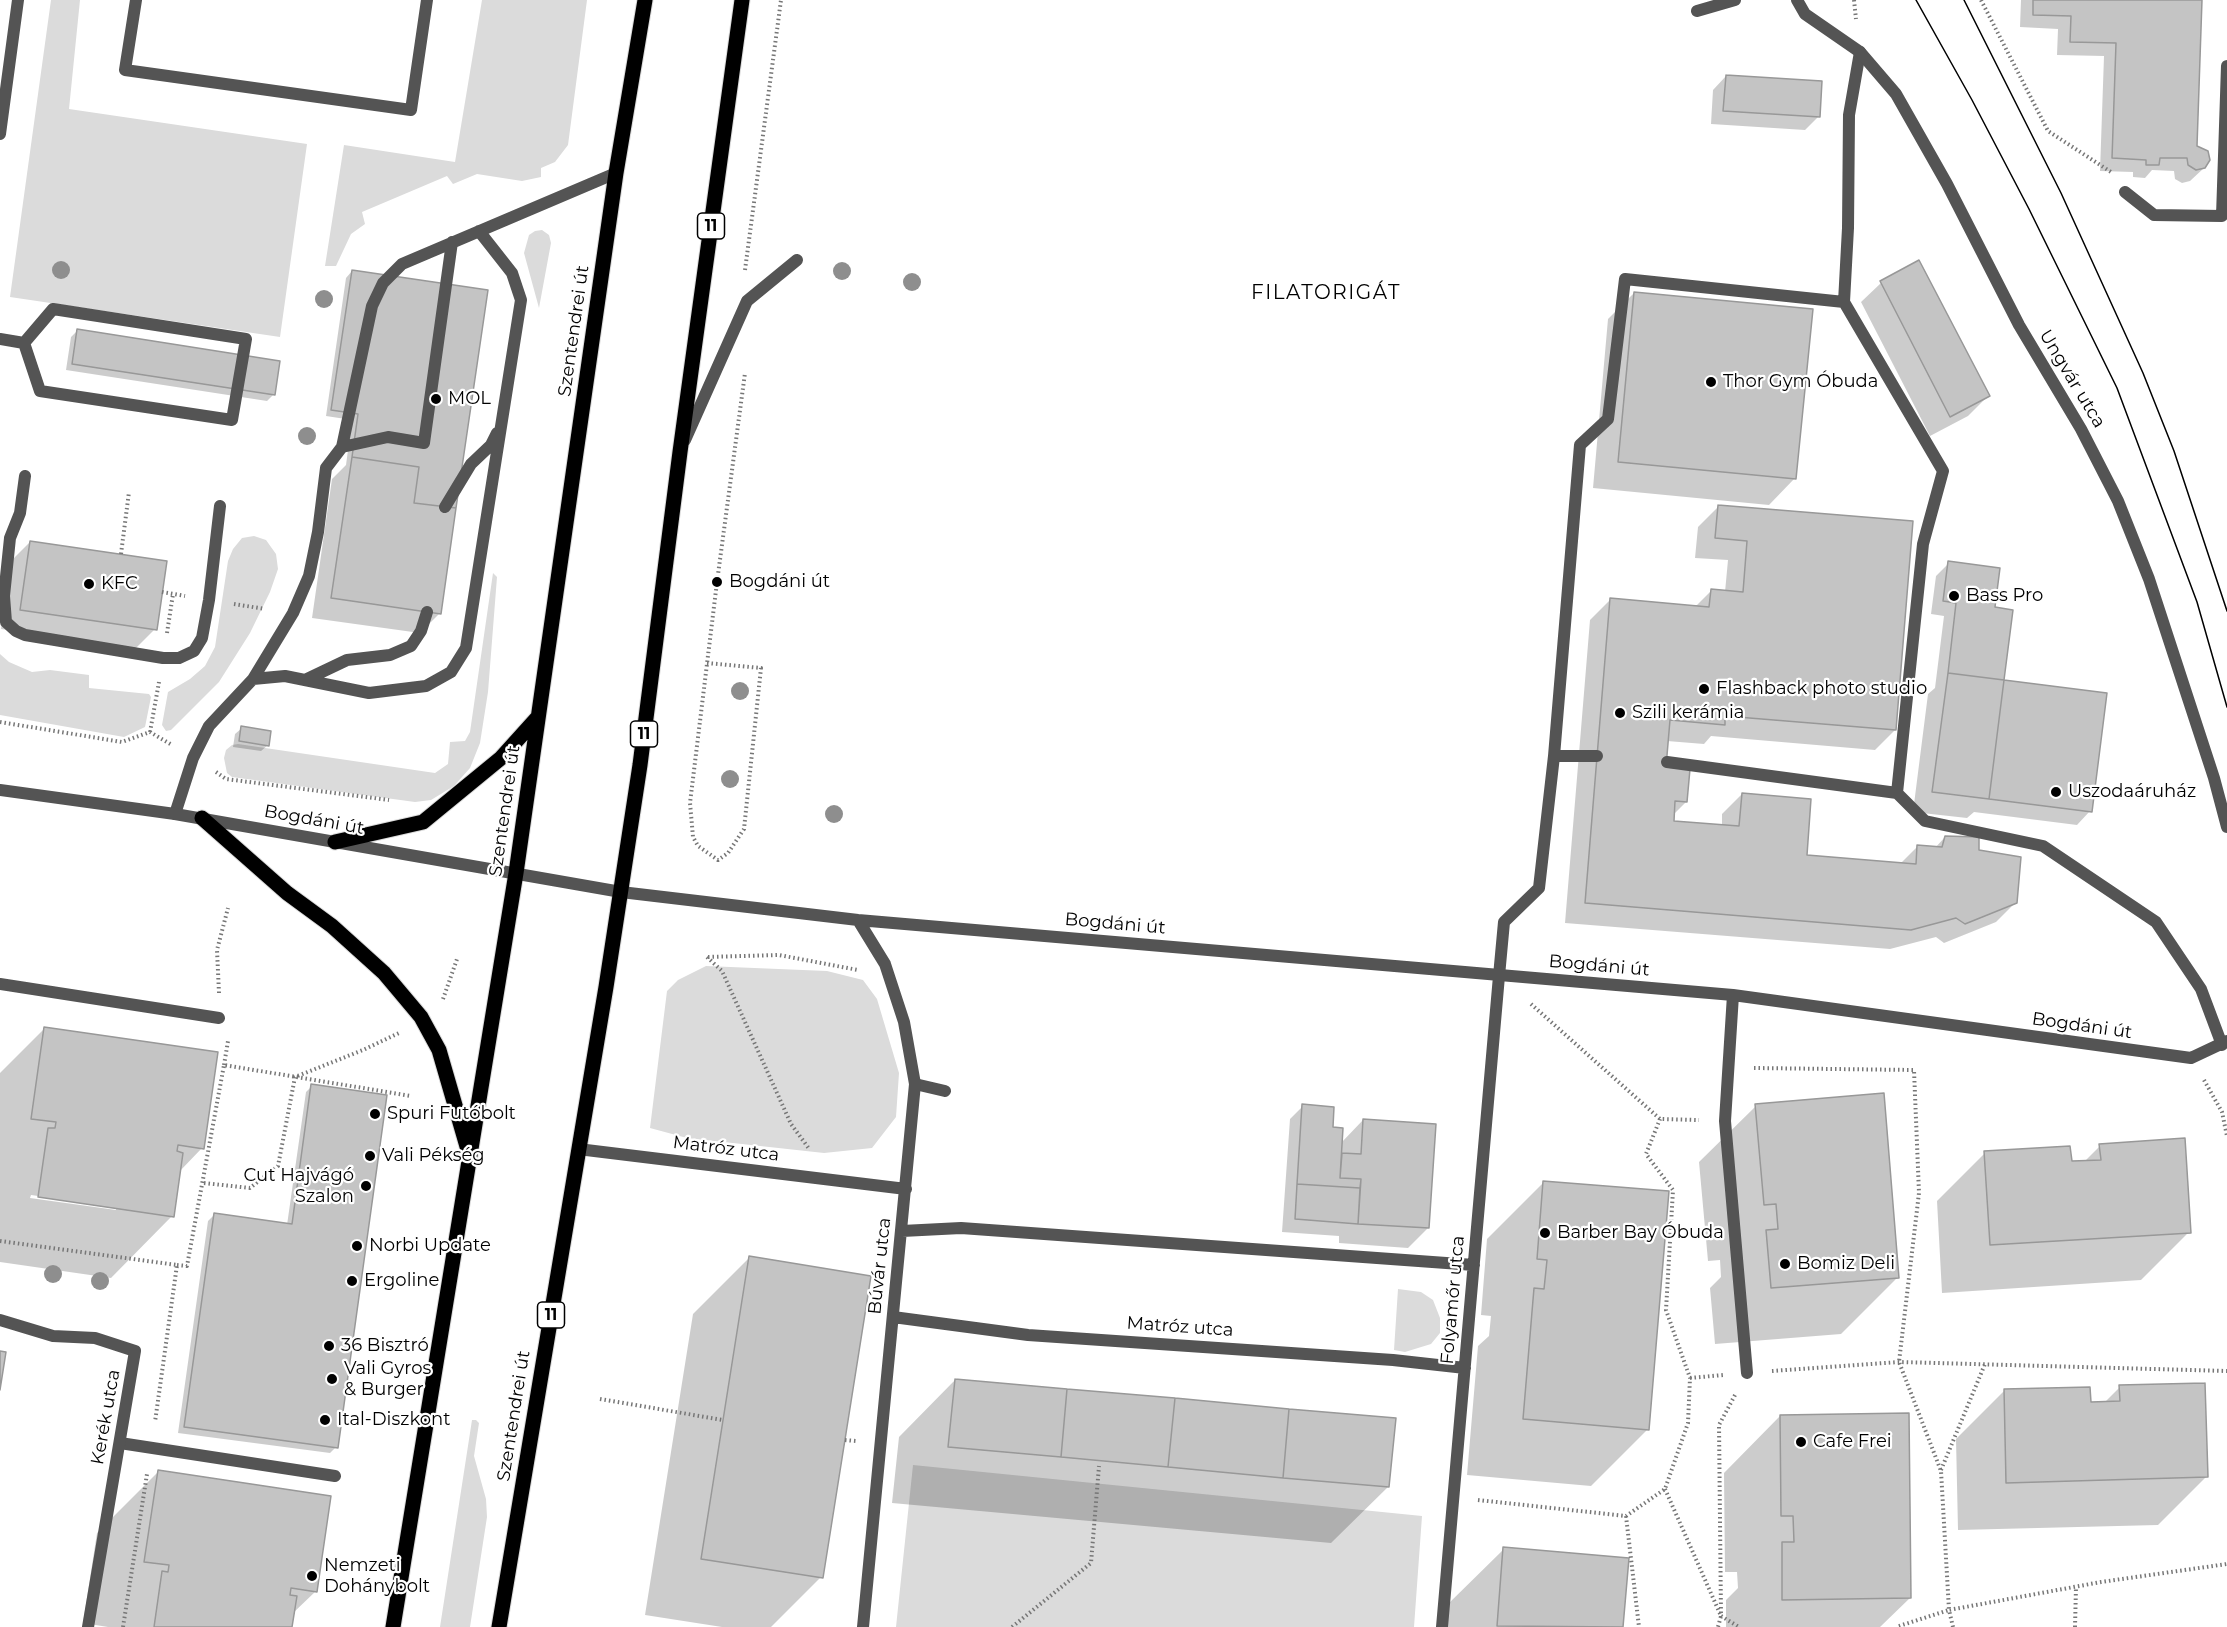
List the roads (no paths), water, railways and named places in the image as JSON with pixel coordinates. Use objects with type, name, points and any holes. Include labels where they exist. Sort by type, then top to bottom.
[{"type":"main road","name":"Szentendrei út","points":[[393,1627],[516,873],[616,173],[645,0]]},
{"type":"main road","name":"Szentendrei út","points":[[499,1627],[640,765],[742,0]]},
{"type":"main road","points":[[335,842],[423,822],[501,758],[538,717]]},
{"type":"main road","points":[[202,818],[287,893],[332,926],[384,973],[421,1017],[439,1050],[469,1154]]},
{"type":"street","points":[[0,134],[18,0]]},
{"type":"street","points":[[136,0],[125,70],[411,110],[427,0]]},
{"type":"street","points":[[1697,11],[1735,0]]},
{"type":"street","name":"Ungvár utca","points":[[1797,0],[1805,14],[1860,52],[1896,94],[1947,184],[2019,325],[2081,429],[2118,501],[2149,579],[2214,778],[2227,827]]},
{"type":"street","points":[[1860,52],[1849,115],[1848,228],[1844,302],[1943,471],[1923,544],[1897,793]]},
{"type":"street","points":[[2125,192],[2154,215],[2222,216],[2227,66]]},
{"type":"street","points":[[175,814],[194,758],[209,726],[254,679],[293,613],[309,576],[318,532],[326,468],[342,447],[372,306],[383,283],[402,264],[616,173]]},
{"type":"street","points":[[254,679],[285,676],[369,693],[426,686],[451,672],[466,648],[521,300],[512,273],[479,231]]},
{"type":"street","points":[[342,447],[388,437],[424,443],[452,242]]},
{"type":"street","points":[[680,452],[747,301],[797,260]]},
{"type":"street","name":"Folyamőr utca","points":[[1442,1627],[1503,922],[1539,888],[1554,756],[1580,445],[1608,419],[1625,279],[1844,302]]},
{"type":"street","points":[[53,309],[246,339],[232,420],[40,391],[24,343],[53,309]]},
{"type":"street","points":[[0,339],[24,343]]},
{"type":"street","points":[[445,507],[471,464],[491,445],[504,415]]},
{"type":"street","points":[[25,476],[20,513],[10,538],[4,596],[6,622],[16,632],[163,658],[179,658],[194,651],[202,638],[209,600],[220,506]]},
{"type":"street","points":[[305,680],[347,660],[390,655],[411,645],[421,631],[427,612]]},
{"type":"street","points":[[1554,756],[1597,756]]},
{"type":"street","points":[[1667,762],[1897,793],[1925,821],[2043,846],[2156,922],[2201,989],[2224,1043]]},
{"type":"street","name":"Bogdáni út","points":[[0,790],[202,818],[621,892],[858,920],[1733,995],[2191,1058],[2224,1043]]},
{"type":"street","name":"Búvár utca","points":[[858,920],[885,964],[904,1022],[915,1084],[863,1627]]},
{"type":"street","points":[[0,984],[219,1018]]},
{"type":"street","points":[[1733,995],[1725,1121],[1748,1373]]},
{"type":"street","points":[[915,1084],[945,1091]]},
{"type":"street","name":"Matróz utca","points":[[578,1149],[906,1189]]},
{"type":"street","points":[[902,1231],[961,1228],[1474,1265]]},
{"type":"street","name":"Matróz utca","points":[[893,1317],[1028,1335],[1465,1368]]},
{"type":"street","name":"Kerék utca","points":[[0,1320],[53,1336],[95,1338],[135,1351],[88,1627]]},
{"type":"street","points":[[120,1443],[335,1476]]},
{"type":"tram line","points":[[1916,0],[2029,209],[2117,388],[2197,602],[2227,707]]},
{"type":"tram line","points":[[1964,0],[2061,193],[2143,373],[2174,451],[2227,611]]},
{"type":"place","name":"Thor Gym Óbuda","points":[[1711,382]]},
{"type":"place","name":"MOL","points":[[436,399]]},
{"type":"place","name":"Bogdáni út","points":[[717,582]]},
{"type":"place","name":"KFC","points":[[89,584]]},
{"type":"place","name":"Bass Pro","points":[[1954,596]]},
{"type":"place","name":"Flashback photo studio","points":[[1704,689]]},
{"type":"place","name":"Szili kerámia","points":[[1620,713]]},
{"type":"place","name":"Uszodaáruház","points":[[2056,792]]},
{"type":"place","name":"Spuri Futóbolt","points":[[375,1114]]},
{"type":"place","name":"Vali Pékség","points":[[370,1156]]},
{"type":"place","name":"Cut Hajvágó Szalon","points":[[366,1186]]},
{"type":"place","name":"Barber Bay Óbuda","points":[[1545,1233]]},
{"type":"place","name":"Norbi Update","points":[[357,1246]]},
{"type":"place","name":"Bomiz Deli","points":[[1785,1264]]},
{"type":"place","name":"Ergoline","points":[[352,1281]]},
{"type":"place","name":"36 Bisztró","points":[[329,1346]]},
{"type":"place","name":"Vali Gyros & Burger","points":[[332,1379]]},
{"type":"place","name":"Ital-Diszkont","points":[[325,1420]]},
{"type":"place","name":"Cafe Frei","points":[[1801,1442]]},
{"type":"place","name":"Nemzeti Dohánybolt","points":[[312,1576]]},
{"type":"district","name":"FILATORIGÁT","points":[[1326,293]]}]
